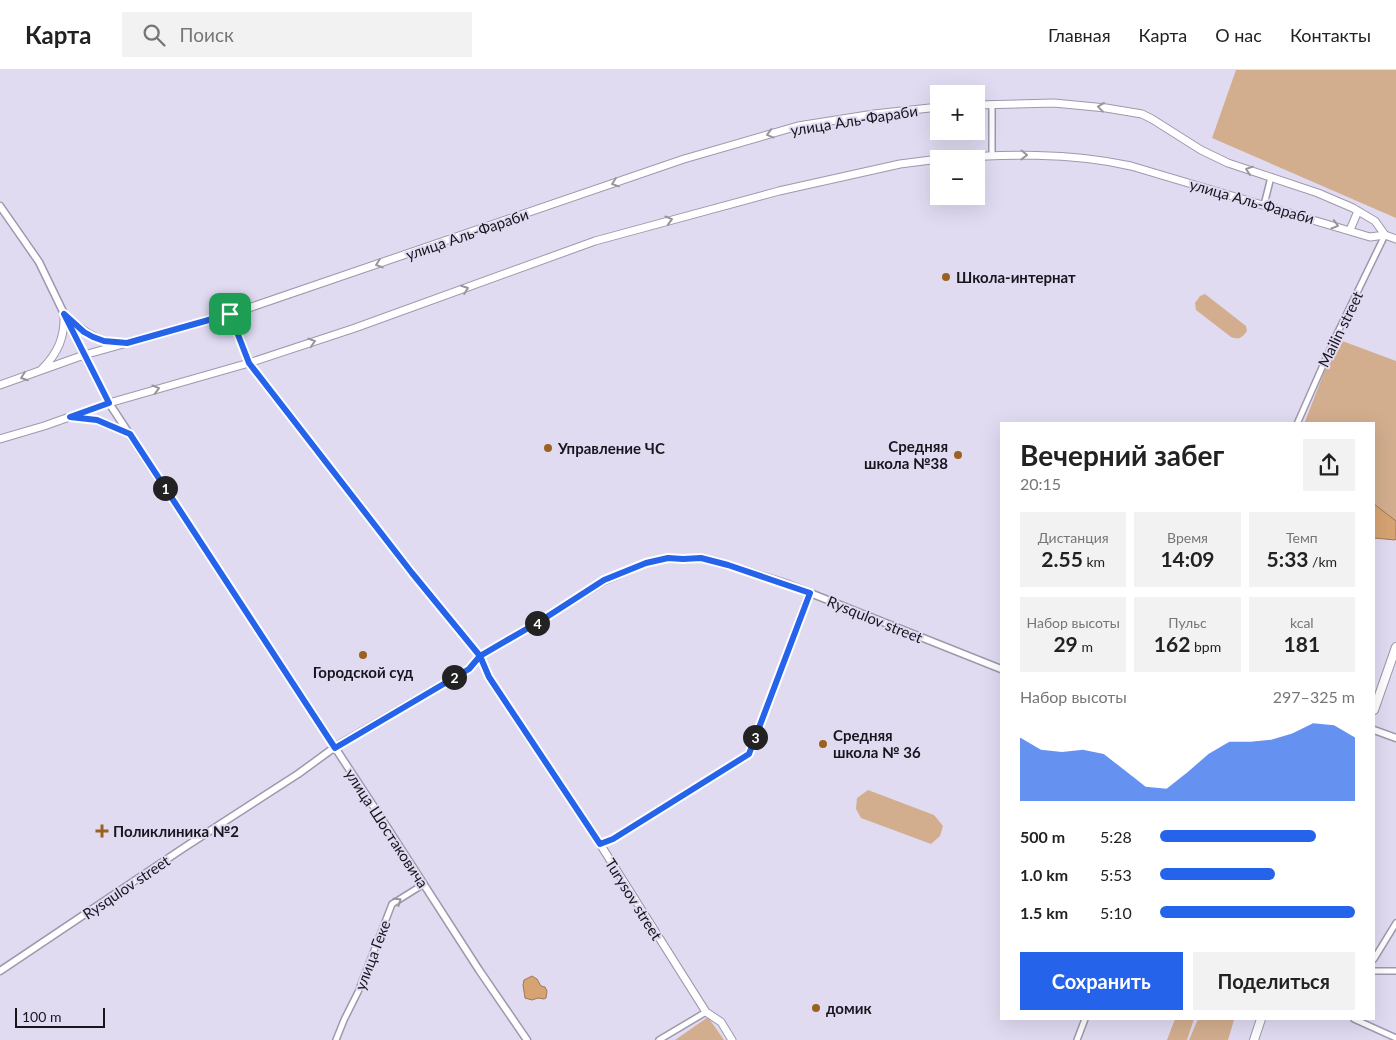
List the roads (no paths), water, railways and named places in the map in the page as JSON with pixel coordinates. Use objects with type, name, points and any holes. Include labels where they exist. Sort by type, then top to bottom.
[{"type":"main road","name":"улица Аль-Фараби","points":[[985,104],[1054,103],[1142,114],[1201,150],[1228,163],[1318,193],[1358,211],[1375,221],[1385,236]]},
{"type":"main road","name":"улица Аль-Фараби","points":[[0,385],[84,355],[230,314],[684,159],[798,126],[874,114],[930,109]]},
{"type":"main road","name":"улица Аль-Фараби","points":[[985,156],[1036,155],[1109,161],[1370,237],[1385,236],[1396,239]]},
{"type":"main road","name":"улица Аль-Фараби","points":[[0,439],[109,403],[249,363],[373,322],[595,241],[779,191],[900,164],[930,160]]},
{"type":"main road","points":[[1350,230],[1358,211]]},
{"type":"main road","points":[[64,314],[84,332],[93,337],[104,341],[127,343]]},
{"type":"main road","points":[[40,371],[57,352],[65,328],[64,314]]},
{"type":"main road","name":"Turysov street","points":[[230,314],[249,363],[412,573],[480,656],[489,677],[600,844],[706,1012],[721,1022],[732,1040]]},
{"type":"main road","points":[[70,417],[97,420],[130,434]]},
{"type":"main road","points":[[1375,707],[1396,647]]},
{"type":"main road","points":[[1254,1040],[1261,1020]]},
{"type":"street","points":[[992,104],[992,155]]},
{"type":"street","points":[[1264,205],[1271,177]]},
{"type":"street","name":"улица Шостаковича","points":[[0,206],[39,262],[109,403],[487,983],[527,1040]]},
{"type":"street","name":"Mailin street","points":[[1298,422],[1335,338],[1385,236]]},
{"type":"street","name":"Rysqulov street","points":[[0,971],[335,748],[469,669],[480,656],[542,620],[604,580],[646,563],[668,558],[701,558],[728,565],[810,593],[1000,669]]},
{"type":"street","points":[[600,844],[613,839],[749,754],[810,593]]},
{"type":"street","points":[[1375,730],[1396,738]]},
{"type":"street","name":"улица Геке","points":[[336,1040],[358,992],[392,904],[424,884]]},
{"type":"street","points":[[1375,957],[1396,923]]},
{"type":"street","points":[[1375,971],[1396,971]]},
{"type":"street","points":[[659,1040],[706,1012]]},
{"type":"street","points":[[1077,1040],[1085,1020]]},
{"type":"street","points":[[1356,1020],[1396,1038]]},
{"type":"place","name":"Школа-интернат","points":[[946,277]]},
{"type":"place","name":"Управление ЧС","points":[[548,448]]},
{"type":"place","name":"Средняя школа №38","points":[[958,455]]},
{"type":"place","name":"Городской суд","points":[[363,655]]},
{"type":"place","name":"Средняя школа № 36","points":[[823,744]]},
{"type":"place","name":"Поликлиника №2","points":[[102,831]]},
{"type":"place","name":"домик","points":[[816,1008]]}]
